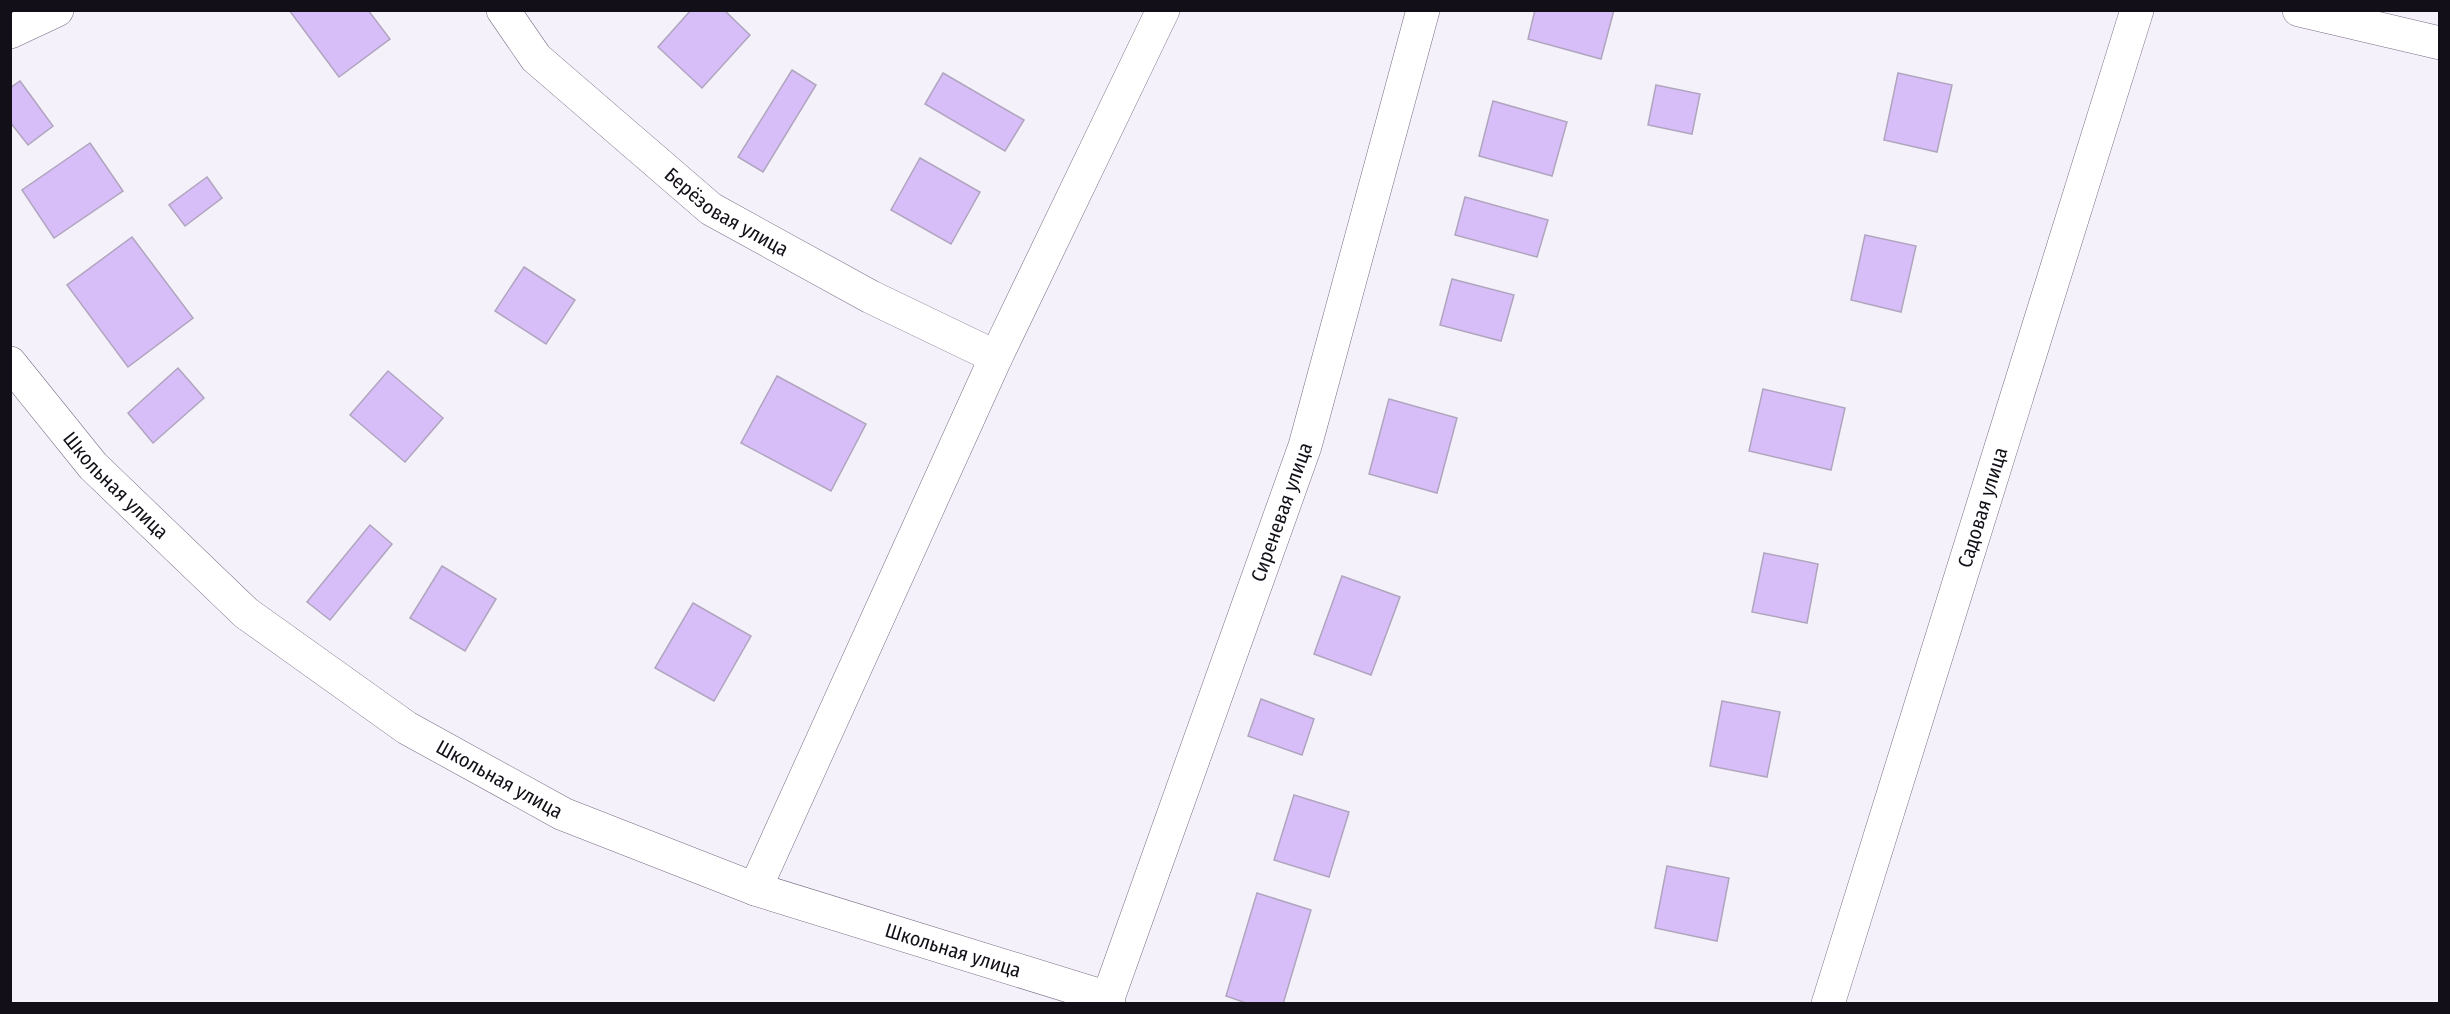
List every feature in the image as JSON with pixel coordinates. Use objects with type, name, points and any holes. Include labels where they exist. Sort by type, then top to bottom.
[{"type":"street","points":[[10,32],[57,10]]},
{"type":"street","name":"Берёзовая улица","points":[[503,10],[536,58],[711,210],[871,297],[996,357]]},
{"type":"street","points":[[755,889],[996,357],[1163,10]]},
{"type":"street","name":"Сиреневая улица","points":[[1109,1001],[1305,446],[1423,10]]},
{"type":"street","name":"Садовая улица","points":[[1828,1004],[2137,10]]},
{"type":"street","points":[[2299,10],[2439,43]]},
{"type":"street","name":"Школьная улица","points":[[10,363],[93,466],[246,613],[407,728],[563,814],[755,889],[1109,1001]]},
{"type":"building","points":[[289,10],[368,10],[390,39],[339,77]]},
{"type":"building","points":[[691,10],[724,10],[750,35],[702,88],[658,47]]},
{"type":"building","points":[[1535,10],[1614,10],[1601,59],[1528,39]]},
{"type":"building","points":[[792,70],[816,85],[763,172],[738,157]]},
{"type":"building","points":[[943,73],[1024,120],[1005,151],[925,104]]},
{"type":"building","points":[[1898,73],[1952,85],[1937,152],[1884,140]]},
{"type":"building","points":[[20,81],[53,126],[28,145],[10,122],[10,88]]},
{"type":"building","points":[[1656,85],[1700,94],[1692,134],[1648,125]]},
{"type":"building","points":[[1493,101],[1567,122],[1552,176],[1479,156]]},
{"type":"building","points":[[90,143],[123,191],[54,238],[22,190]]},
{"type":"building","points":[[920,158],[980,192],[951,244],[891,210]]},
{"type":"building","points":[[207,177],[222,198],[185,226],[169,205]]},
{"type":"building","points":[[1465,197],[1548,220],[1537,257],[1455,235]]},
{"type":"building","points":[[1865,235],[1916,246],[1901,312],[1851,300]]},
{"type":"building","points":[[132,237],[193,318],[128,367],[67,285]]},
{"type":"building","points":[[524,267],[575,300],[546,344],[495,311]]},
{"type":"building","points":[[1452,279],[1514,295],[1501,341],[1440,325]]},
{"type":"building","points":[[178,368],[204,398],[153,443],[128,413]]},
{"type":"building","points":[[388,371],[443,418],[405,462],[350,415]]},
{"type":"building","points":[[777,376],[866,424],[831,491],[741,443]]},
{"type":"building","points":[[1763,389],[1845,408],[1831,470],[1749,451]]},
{"type":"building","points":[[1389,399],[1457,418],[1437,493],[1369,474]]},
{"type":"building","points":[[370,525],[392,544],[330,620],[307,602]]},
{"type":"building","points":[[1764,553],[1818,564],[1807,623],[1752,612]]},
{"type":"building","points":[[442,566],[496,599],[465,651],[410,618]]},
{"type":"building","points":[[1342,576],[1400,597],[1371,675],[1314,654]]},
{"type":"building","points":[[693,603],[751,636],[714,701],[655,668]]},
{"type":"building","points":[[1261,699],[1314,719],[1302,755],[1248,736]]},
{"type":"building","points":[[1722,701],[1780,712],[1767,777],[1710,766]]},
{"type":"building","points":[[1294,795],[1349,812],[1329,877],[1274,860]]},
{"type":"building","points":[[1667,866],[1729,878],[1717,941],[1655,928]]},
{"type":"building","points":[[1257,893],[1311,910],[1283,1004],[1249,1004],[1226,996]]}]
